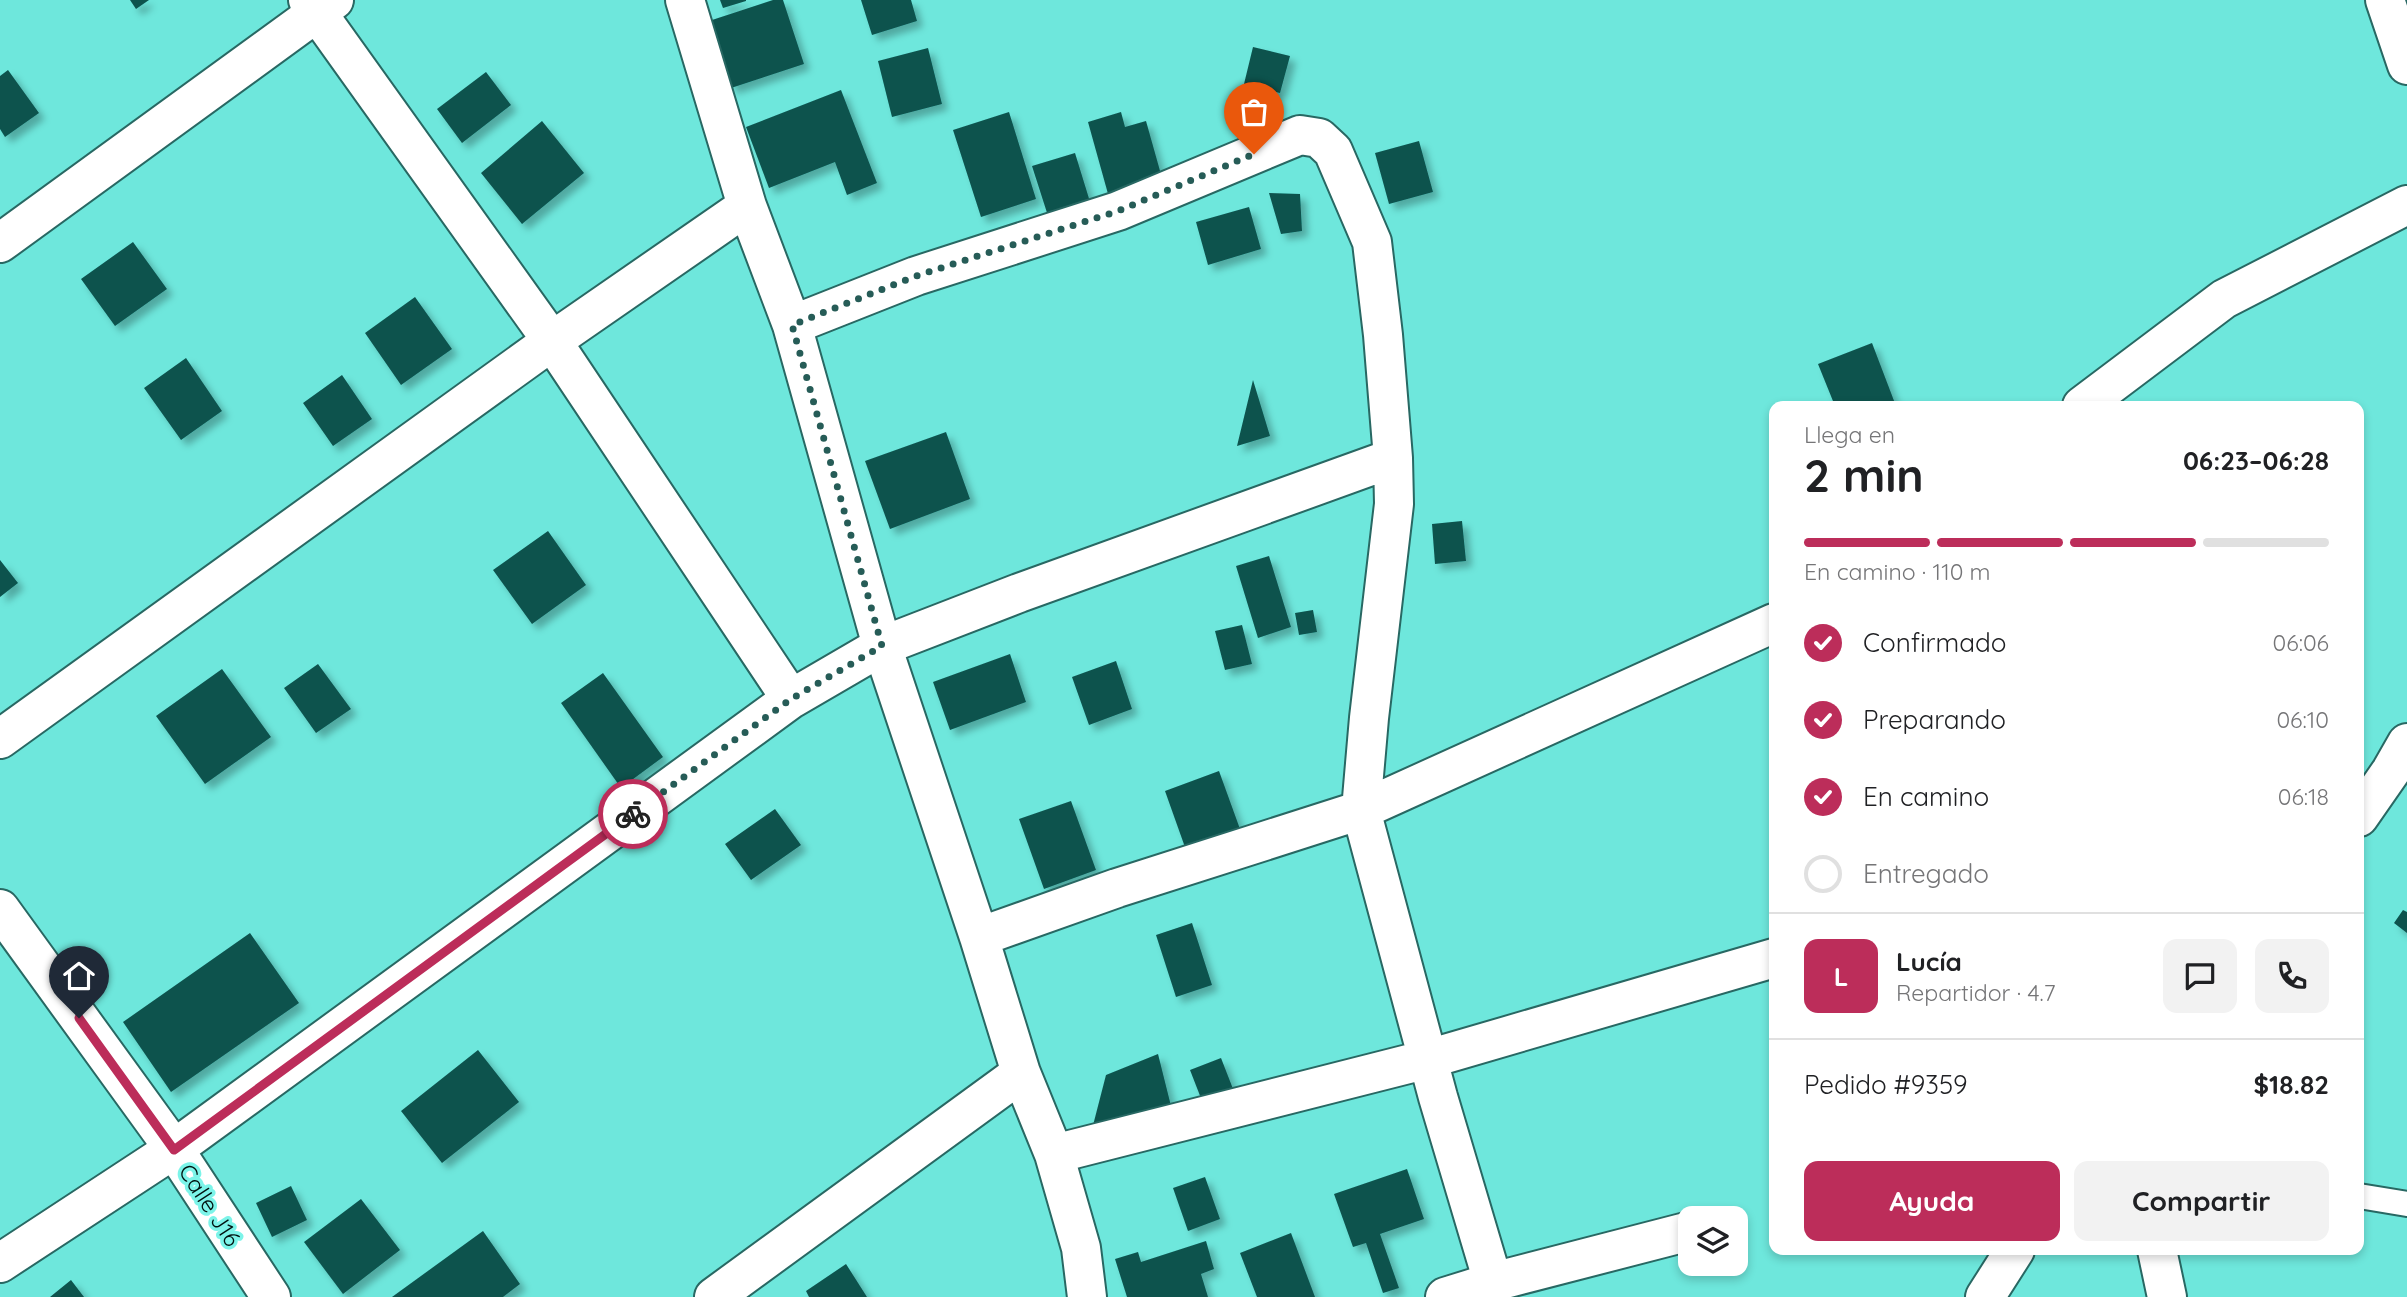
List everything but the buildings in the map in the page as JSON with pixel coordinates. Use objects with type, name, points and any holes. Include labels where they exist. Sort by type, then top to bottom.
[{"type":"street","points":[[685,0],[747,206],[792,325],[882,646],[979,937],[1021,1073],[1054,1154],[1081,1248],[1087,1297]]},
{"type":"street","points":[[2385,0],[2407,65]]},
{"type":"street","points":[[0,243],[320,4],[552,341],[791,699]]},
{"type":"street","points":[[792,325],[916,276],[1118,211],[1300,135],[1319,138],[1334,151],[1372,242],[1393,458],[1394,503],[1368,718],[1362,810],[1493,1289]]},
{"type":"street","points":[[2089,401],[2224,299],[2407,205]]},
{"type":"street","points":[[0,739],[552,341],[747,206]]},
{"type":"street","points":[[0,1263],[174,1150],[791,699],[882,646],[1019,593],[1393,458]]},
{"type":"street","points":[[979,937],[1117,888],[1362,810],[1769,624]]},
{"type":"street","points":[[2364,806],[2386,760]]},
{"type":"street","name":"Calle J16","points":[[0,909],[174,1150],[271,1297]]},
{"type":"street","points":[[1054,1154],[1428,1059],[1769,959]]},
{"type":"street","points":[[713,1297],[1021,1073]]},
{"type":"street","points":[[1445,1297],[1493,1289],[1678,1235]]},
{"type":"street","points":[[1985,1297],[2012,1255]]},
{"type":"street","points":[[2158,1255],[2167,1297]]},
{"type":"lane","points":[[2364,1197],[2407,1204]]},
{"type":"way so far","points":[[633,814],[791,699],[882,646],[792,325],[916,276],[1118,211],[1254,154]]},
{"type":"route","points":[[79,1018],[174,1150],[633,814]]}]
